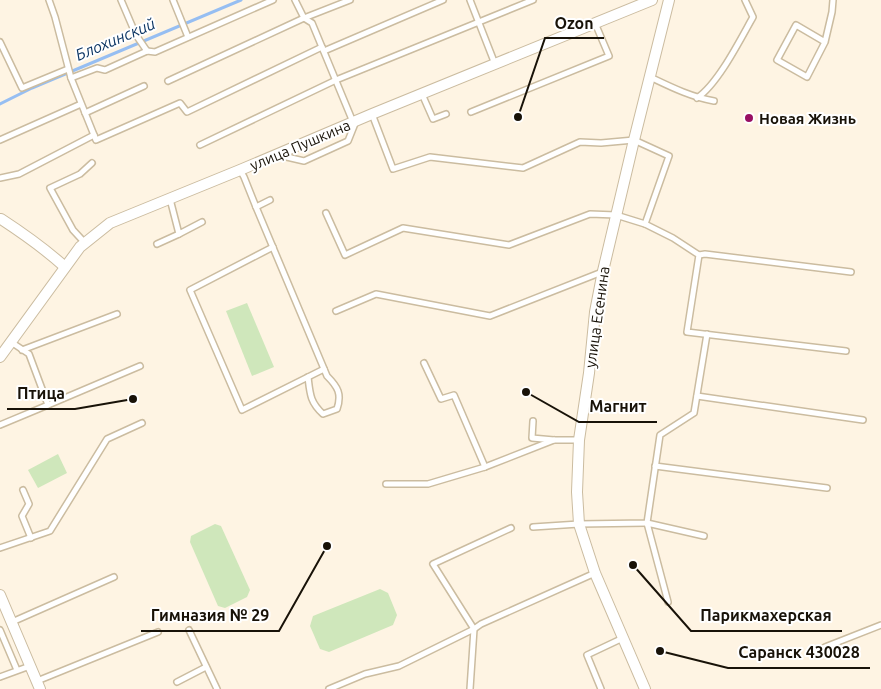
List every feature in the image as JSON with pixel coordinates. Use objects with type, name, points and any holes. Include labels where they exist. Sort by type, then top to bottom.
[{"type":"street","name":"улица Пушкина","points":[[0,357],[80,247],[110,223],[595,23],[634,3],[652,0]]},
{"type":"street","name":"улица Есенина","points":[[645,689],[595,573],[579,524],[579,440],[589,373],[595,312],[603,272],[649,76],[669,0]]},
{"type":"street","points":[[1,219],[49,252],[65,267]]},
{"type":"street","points":[[0,595],[39,685]]},
{"type":"lane","points":[[48,0],[55,17],[70,78],[96,140],[180,103],[187,112],[323,49],[443,0]]},
{"type":"lane","points":[[121,0],[136,36],[146,49],[155,52],[270,0]]},
{"type":"lane","points":[[173,0],[188,37]]},
{"type":"lane","points":[[276,155],[304,161],[348,140],[355,122],[312,23],[304,18],[295,0]]},
{"type":"lane","points":[[168,81],[304,18],[350,0]]},
{"type":"lane","points":[[470,0],[495,64]]},
{"type":"lane","points":[[200,145],[336,80],[533,0]]},
{"type":"lane","points":[[697,98],[704,93],[718,76],[753,17],[746,0]]},
{"type":"lane","points":[[825,42],[796,25],[778,60],[807,77],[825,42],[833,0]]},
{"type":"lane","points":[[471,112],[609,56],[595,23]]},
{"type":"lane","points":[[0,42],[22,88],[67,67]]},
{"type":"lane","points":[[70,78],[97,68],[105,70],[146,49]]},
{"type":"lane","points":[[649,76],[681,92],[697,98],[714,101]]},
{"type":"lane","points":[[85,113],[144,86]]},
{"type":"lane","points":[[422,94],[433,119],[446,114]]},
{"type":"lane","points":[[0,140],[81,104]]},
{"type":"lane","points":[[372,114],[393,169],[430,157],[524,168],[580,142],[601,143],[634,140],[669,156],[645,224]]},
{"type":"lane","points":[[0,178],[19,174],[94,135]]},
{"type":"lane","points":[[86,243],[73,230],[50,188],[80,174],[92,163]]},
{"type":"lane","points":[[240,170],[327,376],[337,388],[340,399],[337,409],[323,414],[317,408],[312,400],[308,377]]},
{"type":"lane","points":[[170,199],[179,234]]},
{"type":"lane","points":[[256,207],[270,200]]},
{"type":"lane","points":[[326,213],[345,254],[403,228],[510,245],[590,214],[616,215],[645,224],[674,238],[699,254],[851,272]]},
{"type":"lane","points":[[157,244],[202,222]]},
{"type":"lane","points":[[273,248],[190,290],[242,410],[324,369]]},
{"type":"lane","points":[[699,254],[687,332],[846,351]]},
{"type":"lane","points":[[336,311],[376,294],[490,316],[603,272]]},
{"type":"lane","points":[[22,350],[117,314]]},
{"type":"lane","points":[[668,602],[647,523],[655,466],[660,435],[694,413],[707,334]]},
{"type":"lane","points":[[10,342],[29,354],[48,405]]},
{"type":"lane","points":[[424,363],[441,399],[454,395],[485,466]]},
{"type":"lane","points":[[0,425],[140,366]]},
{"type":"lane","points":[[697,396],[863,420]]},
{"type":"lane","points":[[533,421],[532,438],[579,440]]},
{"type":"lane","points":[[0,548],[50,531],[107,439],[142,423]]},
{"type":"lane","points":[[386,484],[428,484],[485,466],[554,440]]},
{"type":"lane","points":[[655,466],[828,488]]},
{"type":"lane","points":[[23,490],[29,504],[22,516],[31,538]]},
{"type":"lane","points":[[533,527],[647,523],[704,536]]},
{"type":"lane","points":[[470,689],[474,629],[432,564],[511,528]]},
{"type":"lane","points":[[329,689],[365,674],[399,666],[481,624],[595,573]]},
{"type":"lane","points":[[12,622],[114,577]]},
{"type":"lane","points":[[825,647],[881,626]]},
{"type":"lane","points":[[0,630],[18,670]]},
{"type":"lane","points":[[189,630],[216,689]]},
{"type":"lane","points":[[39,685],[158,632]]},
{"type":"lane","points":[[601,689],[587,655],[623,638]]},
{"type":"lane","points":[[0,677],[30,666]]},
{"type":"lane","points":[[177,682],[206,667]]},
{"type":"green space","points":[[247,303],[274,367],[252,376],[226,311]]},
{"type":"green space","points":[[58,454],[67,473],[38,488],[28,470]]},
{"type":"green space","points":[[215,524],[221,526],[250,590],[247,597],[225,608],[218,606],[190,542],[191,536]]},
{"type":"green space","points":[[380,589],[388,593],[397,615],[393,625],[329,652],[320,649],[310,626],[313,616]]},
{"type":"waterway","name":"Блохинский","points":[[0,104],[32,88],[241,0]]},
{"type":"place","name":"Ozon","points":[[518,117]]},
{"type":"place","name":"Новая Жизнь","points":[[749,118]]},
{"type":"place","name":"Магнит","points":[[526,392]]},
{"type":"place","name":"Птица","points":[[133,399]]},
{"type":"place","name":"Гимназия № 29","points":[[327,546]]},
{"type":"place","name":"Парикмахерская","points":[[633,565]]},
{"type":"place","name":"Саранск 430028","points":[[660,651]]}]
